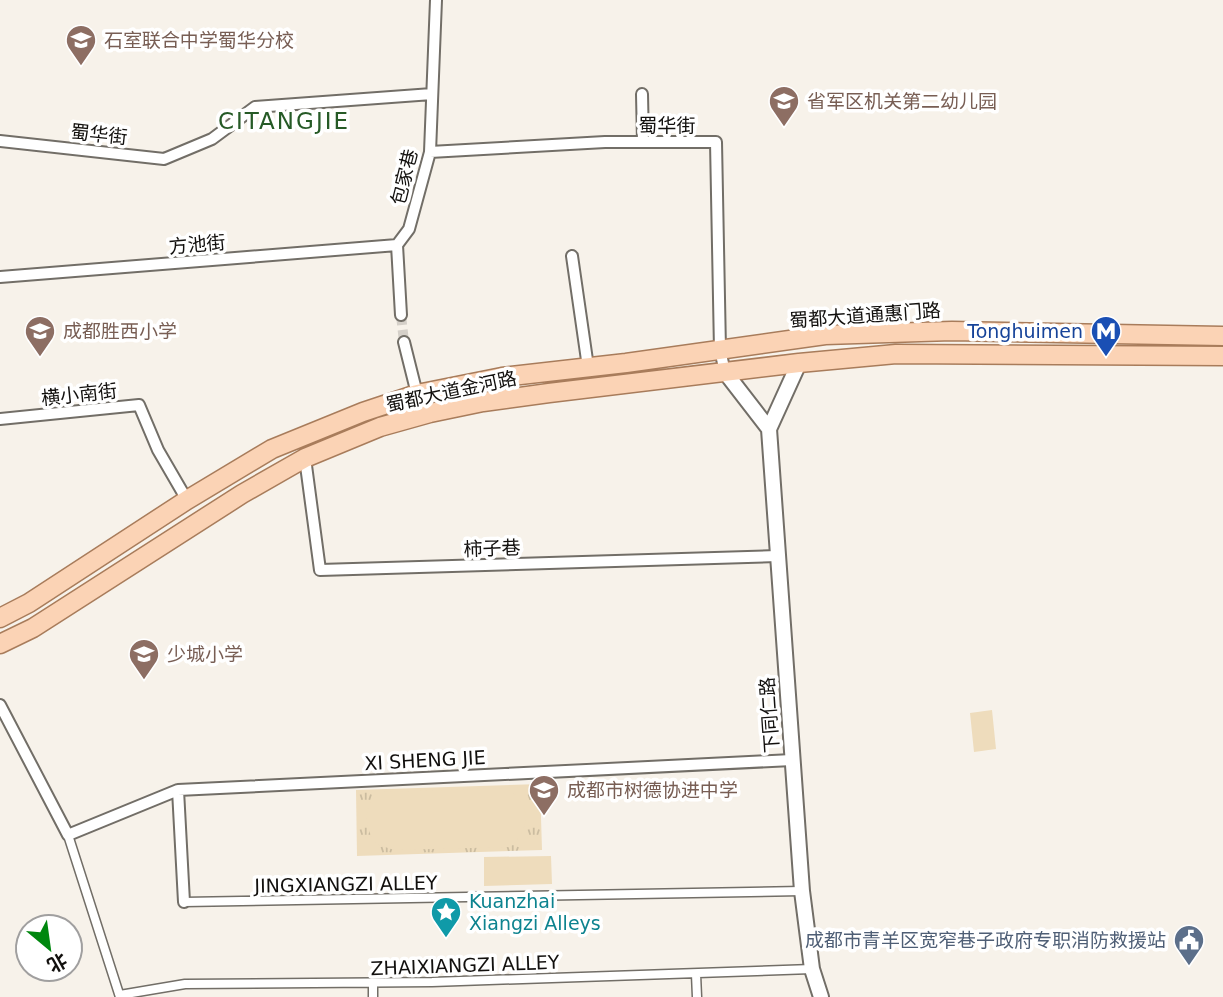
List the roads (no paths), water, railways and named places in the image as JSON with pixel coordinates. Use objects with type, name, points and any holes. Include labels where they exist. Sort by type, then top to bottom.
[{"type":"main road","name":"蜀都大道通惠门路","points":[[720,350],[797,339],[877,332],[1223,336]]},
{"type":"main road","points":[[725,372],[797,339]]},
{"type":"main road","name":"蜀都大道金河路","points":[[0,618],[29,603],[187,500],[272,449],[363,412],[417,394],[502,377],[720,350]]},
{"type":"main road","points":[[799,363],[896,354],[1223,356]]},
{"type":"main road","name":"蜀都大道金河路","points":[[0,644],[33,628],[242,494],[305,458],[380,426],[470,405],[799,363]]},
{"type":"street","name":"包家巷","points":[[397,245],[409,229],[430,152],[436,0]]},
{"type":"street","name":"蜀华街","points":[[0,141],[164,159],[212,139],[255,107],[432,94]]},
{"type":"street","points":[[642,94],[643,142]]},
{"type":"street","name":"蜀华街","points":[[430,152],[605,142],[716,142],[720,350],[725,372]]},
{"type":"street","points":[[397,245],[401,315]]},
{"type":"street","name":"方池街","points":[[0,277],[397,245]]},
{"type":"street","points":[[572,256],[588,367]]},
{"type":"street","points":[[404,342],[417,394]]},
{"type":"street","name":"下同仁路","points":[[799,363],[769,429],[802,891],[812,970],[821,997]]},
{"type":"street","points":[[725,372],[769,429]]},
{"type":"street","name":"横小南街","points":[[0,419],[139,405],[158,450],[187,500]]},
{"type":"street","name":"柿子巷","points":[[305,458],[320,570],[777,556]]},
{"type":"street","points":[[0,705],[68,835],[120,996]]},
{"type":"street","name":"XI SHENG JIE","points":[[68,835],[178,790],[792,760]]},
{"type":"street","points":[[178,790],[184,902]]},
{"type":"street","name":"JINGXIANGZI ALLEY","points":[[184,902],[802,891]]},
{"type":"street","name":"ZHAIXIANGZI ALLEY","points":[[120,996],[185,984],[373,983],[812,970]]},
{"type":"street","points":[[696,974],[697,997]]},
{"type":"street","points":[[373,983],[373,997]]},
{"type":"tunnel","points":[[401,315],[404,342]]},
{"type":"place","name":"石室联合中学蜀华分校","points":[[81,67]]},
{"type":"place","name":"省军区机关第二幼儿园","points":[[784,128]]},
{"type":"place","name":"成都胜西小学","points":[[40,358]]},
{"type":"place","name":"Tonghuimen","points":[[1106,358]]},
{"type":"place","name":"少城小学","points":[[144,681]]},
{"type":"place","name":"成都市树德协进中学","points":[[544,817]]},
{"type":"place","name":"Kuanzhai Xiangzi Alleys","points":[[446,939]]},
{"type":"place","name":"成都市青羊区宽窄巷子政府专职消防救援站","points":[[1189,967]]},
{"type":"district","name":"CITANGJIE","points":[[284,121]]}]
